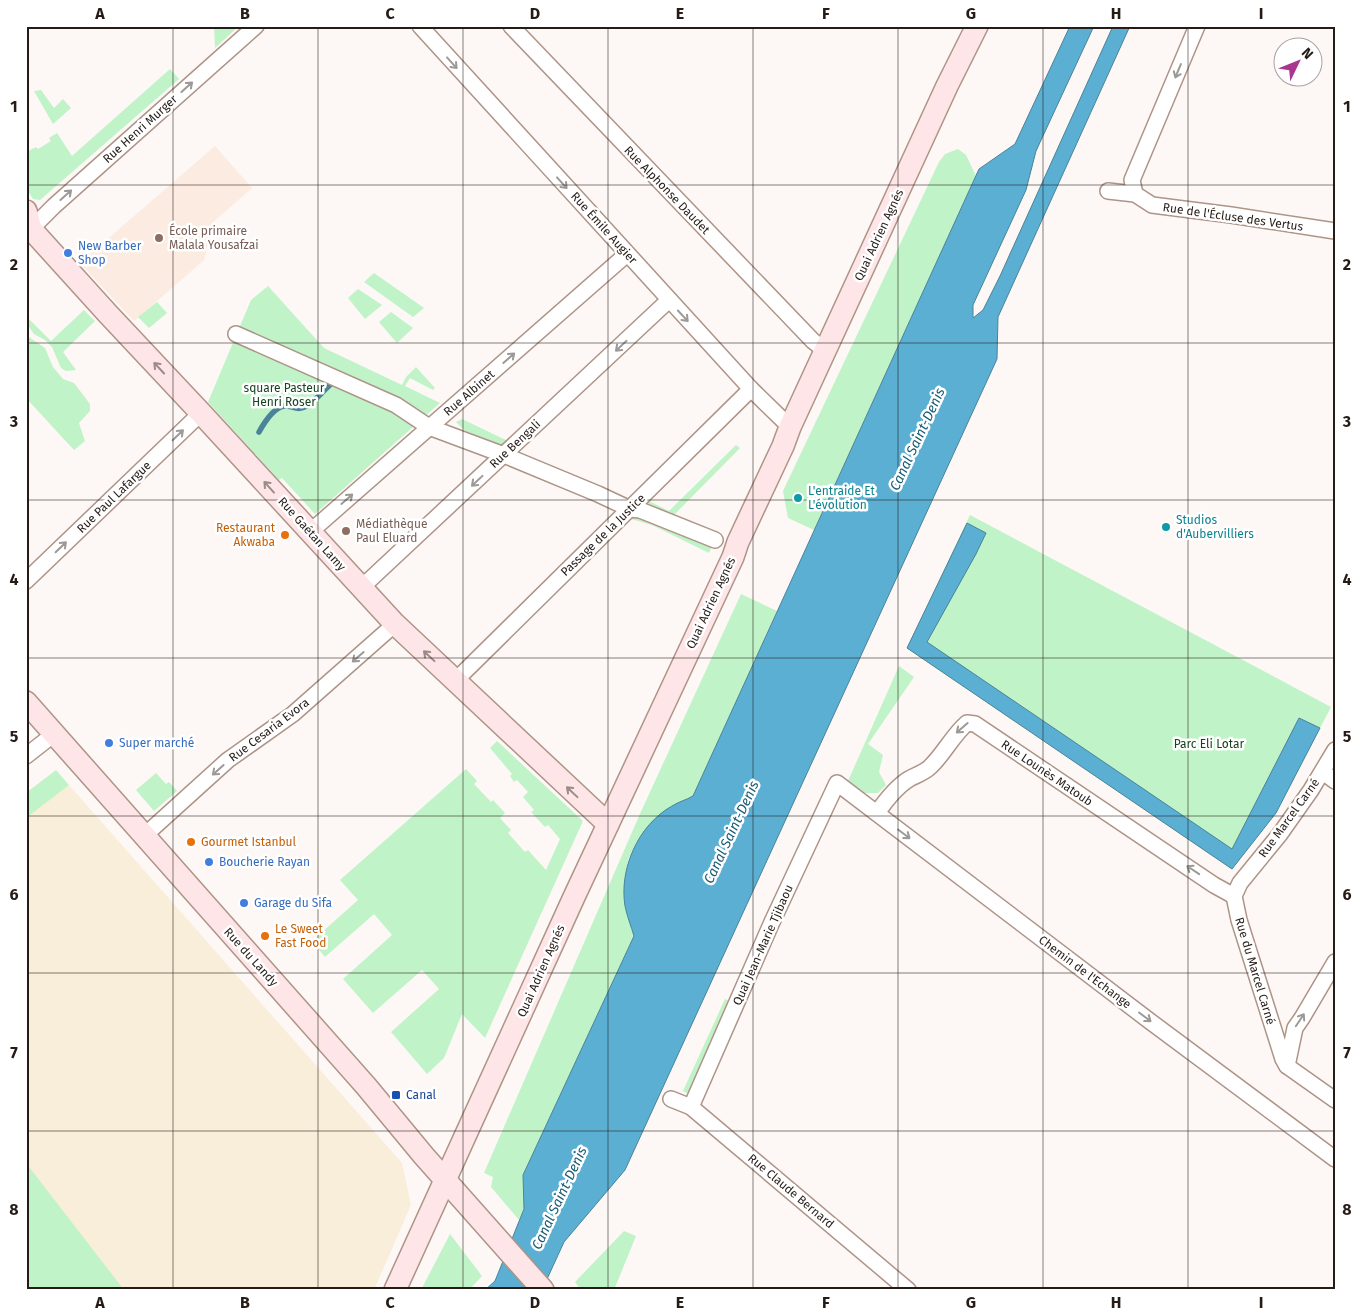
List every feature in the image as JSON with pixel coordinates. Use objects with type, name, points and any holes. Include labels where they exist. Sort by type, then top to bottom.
[{"type":"street","name":"Rue Henri Murger","points":[[28,225],[54,206],[256,26]]},
{"type":"street","name":"Rue Alphonse Daudet","points":[[511,26],[813,342],[826,351]]},
{"type":"street","name":"Quai Adrien Agnés","points":[[395,1290],[608,824],[733,557],[790,427],[947,86],[977,26]]},
{"type":"street","points":[[1135,194],[1132,180],[1197,26]]},
{"type":"street","name":"Rue Émile Augier","points":[[425,28],[751,390],[790,427]]},
{"type":"street","name":"Rue de l'Écluse des Vertus","points":[[1108,192],[1135,194],[1152,205],[1335,231]]},
{"type":"street","name":"Rue Gaétan Lamy","points":[[28,225],[395,624],[608,824]]},
{"type":"street","name":"Rue Albinet","points":[[310,532],[627,254]]},
{"type":"street","name":"Rue Bengali","points":[[361,588],[669,300]]},
{"type":"street","points":[[236,334],[396,405],[429,427],[504,455],[630,509],[640,510],[715,540]]},
{"type":"street","name":"Passage de la Justice","points":[[455,681],[751,390]]},
{"type":"street","name":"Rue Paul Lafargue","points":[[26,581],[201,413]]},
{"type":"street","name":"Rue Cesaria Evora","points":[[144,836],[228,760],[293,714],[395,624]]},
{"type":"street","name":"Rue du Landy","points":[[26,702],[366,1086],[475,1214],[543,1290]]},
{"type":"street","name":"Rue Lounès Matoub","points":[[877,813],[900,786],[928,769],[936,761],[958,731],[967,723],[975,724],[1214,885],[1237,889]]},
{"type":"street","points":[[26,756],[54,734]]},
{"type":"street","name":"Rue Marcel Carné","points":[[1237,889],[1280,834],[1311,790],[1329,776],[1335,750]]},
{"type":"street","name":"Chemin de l'Echange","points":[[837,783],[1147,1019],[1335,1158]]},
{"type":"street","name":"Quai Jean-Marie Tjibaou","points":[[691,1107],[772,922],[837,783]]},
{"type":"street","name":"Rue du Marcel Carné","points":[[1237,889],[1239,920],[1285,1063]]},
{"type":"street","points":[[1335,962],[1295,1028],[1285,1063],[1335,1100]]},
{"type":"street","name":"Rue Claude Bernard","points":[[671,1099],[691,1107],[908,1290]]},
{"type":"shaded area","name":"École primaire Malala Yousafzai","points":[[215,146],[252,188],[213,222],[204,260],[134,321],[80,263]]},
{"type":"shaded area","points":[[69,785],[402,1163],[411,1205],[374,1290],[26,1290],[26,817]]},
{"type":"green space","points":[[214,26],[239,26],[215,48]]},
{"type":"green space","points":[[170,69],[179,79],[40,200],[33,199],[26,188],[26,150],[28,151],[36,147],[38,149],[51,141],[49,138],[57,133],[72,156]]},
{"type":"green space","points":[[41,90],[54,108],[63,99],[71,108],[53,124],[34,91]]},
{"type":"green space","points":[[958,149],[966,155],[976,176],[814,530],[788,518],[783,491],[939,162],[945,154]]},
{"type":"green space","points":[[374,273],[424,308],[413,317],[364,282]]},
{"type":"green space","name":"square Pasteur Henri Roser","points":[[268,286],[324,348],[402,385],[406,377],[416,367],[435,388],[433,390],[410,378],[405,386],[440,403],[315,514],[282,478],[279,480],[208,402],[251,300]]},
{"type":"green space","points":[[358,289],[382,305],[365,319],[348,298]]},
{"type":"green space","points":[[157,302],[167,313],[149,328],[138,317]]},
{"type":"green space","points":[[84,310],[95,321],[63,352],[76,370],[66,371],[61,368],[52,347],[45,340],[34,334],[27,324],[29,319],[51,341]]},
{"type":"green space","points":[[391,312],[413,328],[397,343],[379,322]]},
{"type":"green space","points":[[26,335],[45,348],[53,367],[63,379],[74,383],[90,404],[90,411],[79,423],[85,441],[74,450],[26,398]]},
{"type":"green space","points":[[462,419],[508,441],[501,447],[464,430],[456,422]]},
{"type":"green space","points":[[736,445],[740,448],[672,517],[645,505],[649,501],[669,511]]},
{"type":"green space","points":[[637,512],[712,546],[709,553],[652,525],[631,519]]},
{"type":"green space","name":"Parc Eli Lotar","points":[[970,515],[1331,707],[1276,813],[1232,869],[907,648]]},
{"type":"green space","points":[[741,594],[777,611],[693,797],[671,806],[636,843],[628,860],[624,883],[625,906],[634,936],[523,1175],[524,1209],[519,1220],[491,1187],[493,1177],[484,1173],[639,816]]},
{"type":"green space","points":[[899,666],[914,677],[868,744],[883,755],[879,772],[886,785],[878,793],[865,793],[848,781]]},
{"type":"green space","points":[[497,741],[583,821],[485,1038],[462,1014],[444,1058],[427,1074],[391,1032],[439,989],[422,970],[373,1013],[343,979],[392,935],[374,914],[325,957],[312,941],[358,900],[340,880],[466,769],[477,781],[474,784],[491,802],[493,800],[505,813],[500,818],[511,830],[508,833],[525,852],[528,850],[546,870],[560,839],[548,825],[545,827],[531,812],[534,810],[523,797],[528,792],[517,780],[514,782],[510,776],[512,774],[490,748]]},
{"type":"green space","points":[[56,770],[69,785],[26,818],[26,793]]},
{"type":"green space","points":[[156,773],[166,784],[169,782],[177,791],[154,811],[136,790]]},
{"type":"green space","points":[[725,999],[732,1002],[717,1034],[714,1033],[709,1043],[713,1046],[690,1095],[683,1091]]},
{"type":"green space","points":[[26,1163],[124,1290],[26,1290]]},
{"type":"green space","points":[[624,1231],[636,1236],[614,1290],[581,1290],[575,1282]]},
{"type":"green space","points":[[450,1234],[482,1276],[469,1290],[421,1290]]},
{"type":"water","name":"Canal Saint-Denis","points":[[1070,26],[1094,26],[1036,151],[1026,190],[973,305],[973,318],[983,310],[1000,276],[1113,26],[1130,26],[998,317],[997,359],[625,1170],[564,1242],[542,1290],[485,1290],[495,1281],[524,1209],[523,1175],[634,936],[625,906],[624,892],[628,863],[634,849],[649,824],[660,814],[693,796],[979,169],[1015,144]]},
{"type":"water","points":[[967,523],[986,533],[927,642],[1232,849],[1299,718],[1320,728],[1276,813],[1232,869],[907,648]]},
{"type":"waterway","points":[[259,432],[269,416],[280,407],[303,408],[331,384]]},
{"type":"place","name":"École primaire Malala Yousafzai","points":[[159,238]]},
{"type":"place","name":"New Barber Shop","points":[[68,253]]},
{"type":"place","name":"L'entraide Et L'évolution","points":[[798,498]]},
{"type":"place","name":"Studios d'Aubervilliers","points":[[1166,527]]},
{"type":"place","name":"Médiathèque Paul Eluard","points":[[346,531]]},
{"type":"place","name":"Restaurant Akwaba","points":[[285,535]]},
{"type":"place","name":"Super marché","points":[[109,743]]},
{"type":"place","name":"Gourmet Istanbul","points":[[191,842]]},
{"type":"place","name":"Boucherie Rayan","points":[[209,862]]},
{"type":"place","name":"Garage du Sifa","points":[[244,903]]},
{"type":"place","name":"Le Sweet Fast Food","points":[[265,936]]},
{"type":"place","name":"Canal","points":[[396,1095]]}]
